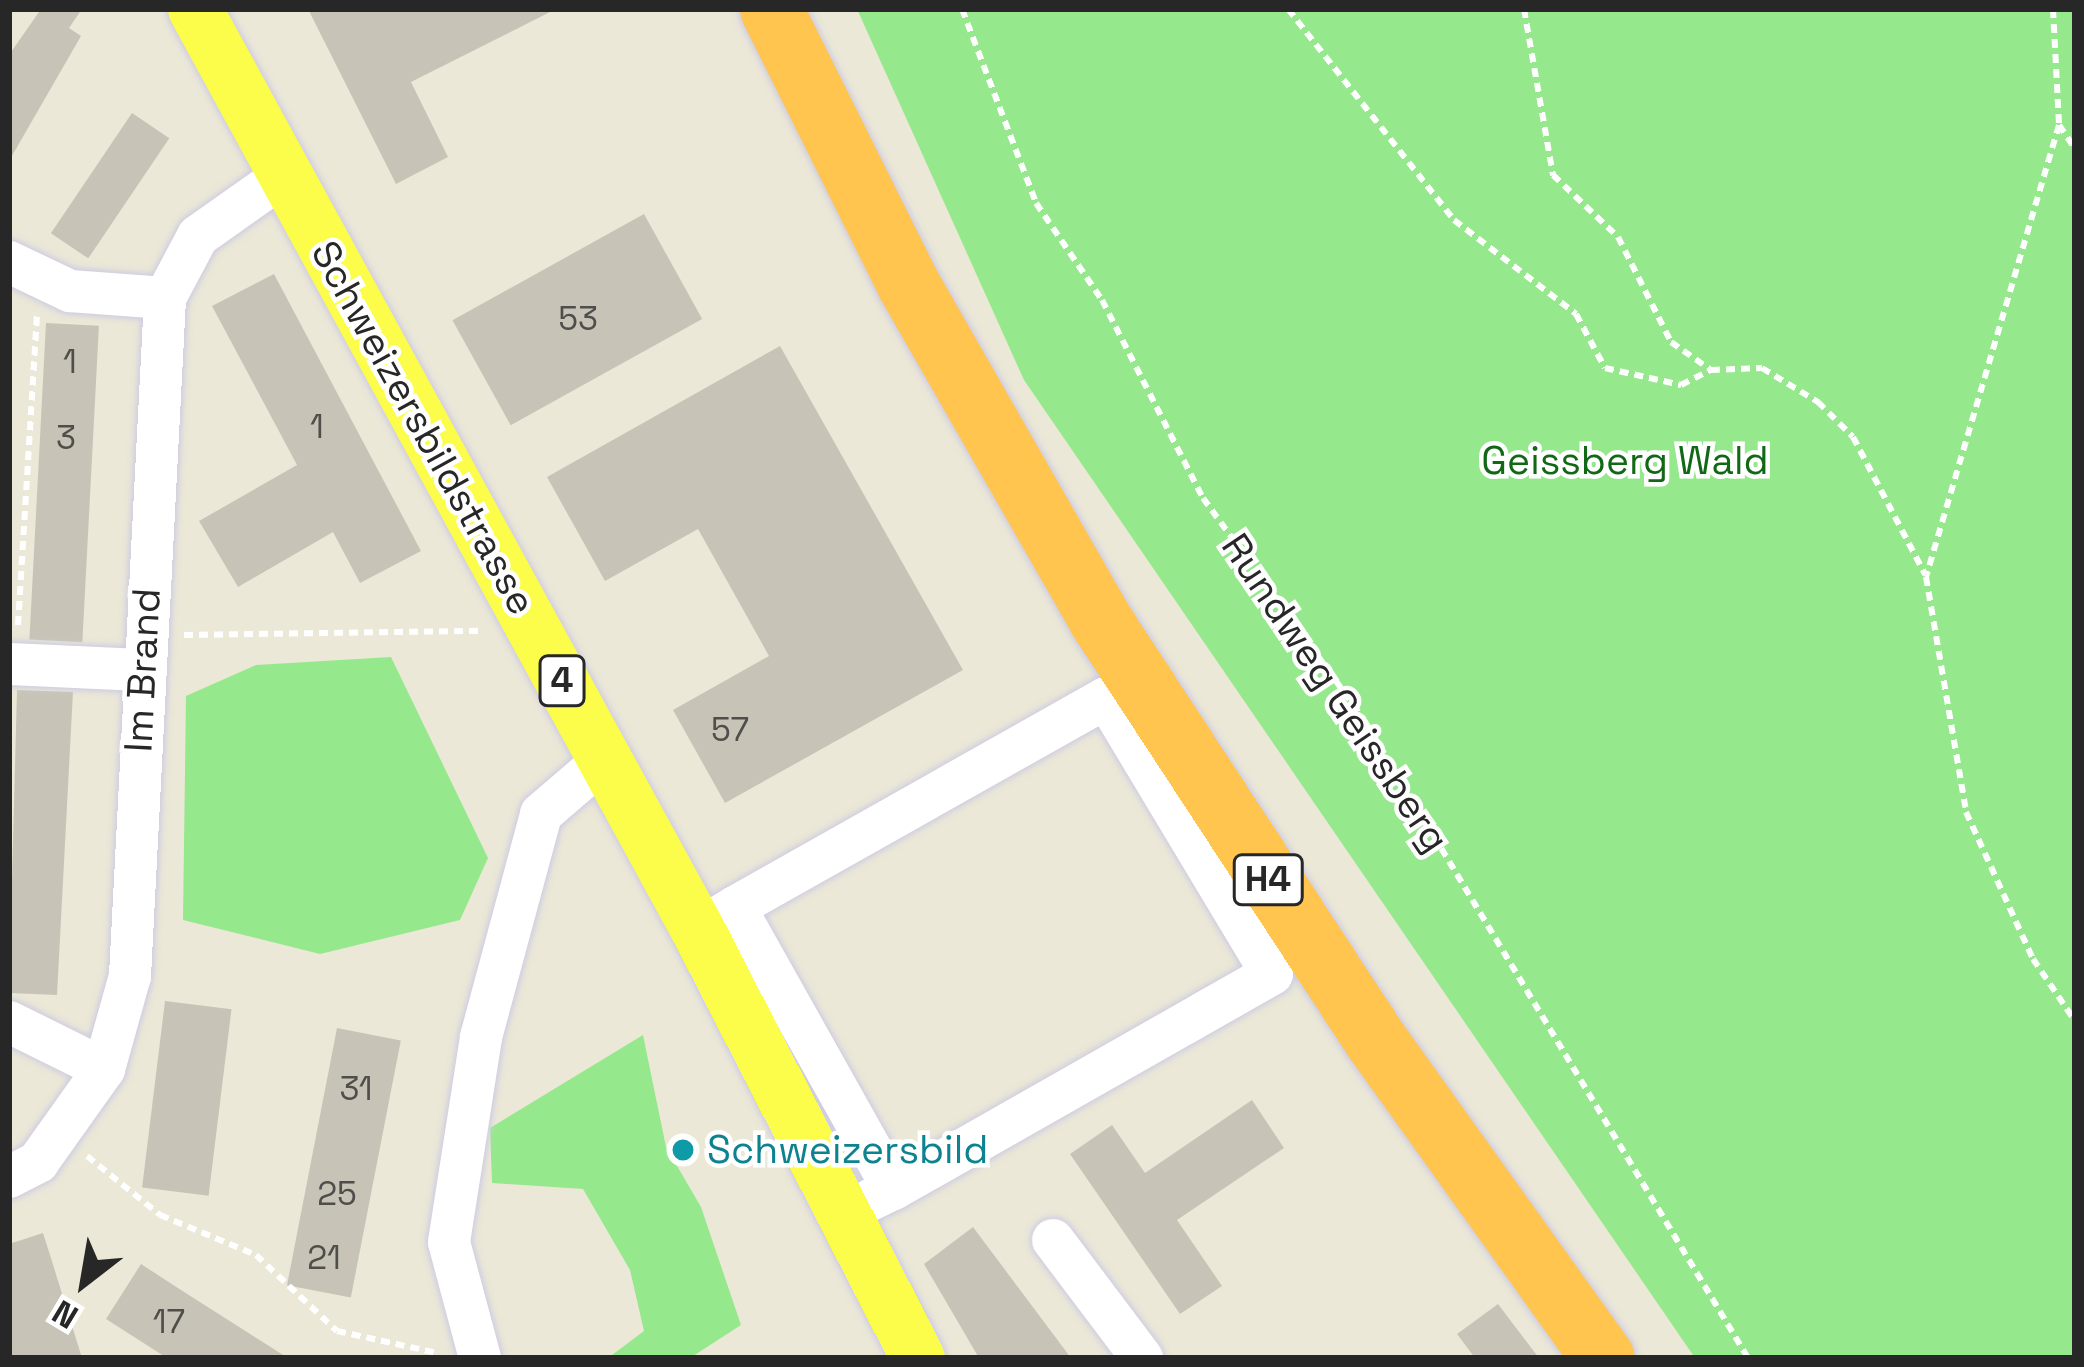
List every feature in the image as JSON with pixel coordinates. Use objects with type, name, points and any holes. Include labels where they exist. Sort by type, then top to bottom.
[{"type":"highway","name":"H4","points":[[771,9],[908,284],[1099,618],[1374,1038],[1603,1358]]},
{"type":"main road","name":"Schweizersbildstrasse","points":[[195,9],[605,759],[716,918],[870,1200],[918,1358]]},
{"type":"street","name":"Im Brand","points":[[9,1178],[59,1132],[104,1070],[130,976],[143,653],[165,298],[198,236],[284,176]]},
{"type":"street","points":[[24,272],[165,298]]},
{"type":"street","points":[[12,664],[143,653]]},
{"type":"street","points":[[716,918],[1106,698],[1272,974],[870,1200]]},
{"type":"street","points":[[469,1357],[449,1242],[481,1037],[541,814],[605,759]]},
{"type":"street","points":[[9,1022],[104,1070]]},
{"type":"street","points":[[1053,1240],[1142,1358]]},
{"type":"path","name":"Rundweg Geissberg","points":[[962,9],[1036,203],[1102,300],[1203,498],[1364,720],[1748,1358]]},
{"type":"path","points":[[1288,9],[1454,220],[1576,314],[1605,368],[1681,385],[1711,370],[1762,368],[1818,401],[1853,437],[1927,578],[1966,812],[2032,958],[2075,1021]]},
{"type":"path","points":[[1524,9],[1553,175],[1618,236],[1671,342],[1711,370]]},
{"type":"path","points":[[1927,578],[2059,125],[2053,9]]},
{"type":"path","points":[[2059,125],[2075,149]]},
{"type":"path","points":[[12,664],[24,272]]},
{"type":"path","points":[[143,653],[533,630]]},
{"type":"path","points":[[59,1132],[160,1216],[256,1256],[337,1331],[469,1357]]},
{"type":"green space","name":"Geissberg Wald","points":[[857,9],[2075,9],[2075,1358],[1695,1358],[1024,380]]},
{"type":"green space","points":[[391,657],[488,858],[460,920],[320,954],[183,920],[186,696],[256,665]]},
{"type":"green space","points":[[643,1035],[666,1147],[701,1207],[741,1325],[690,1358],[608,1358],[644,1331],[630,1270],[583,1189],[492,1183],[490,1128]]},
{"type":"building","points":[[41,9],[82,9],[69,28],[81,36],[9,161],[9,55]]},
{"type":"building","points":[[308,9],[556,9],[411,82],[448,157],[396,184]]},
{"type":"building","points":[[132,113],[169,138],[88,258],[51,233]]},
{"type":"building","points":[[644,214],[702,319],[511,425],[452,320]]},
{"type":"building","points":[[274,274],[421,551],[360,583],[333,532],[238,587],[199,521],[297,465],[212,306]]},
{"type":"building","points":[[46,323],[99,326],[82,642],[29,640]]},
{"type":"building","points":[[780,346],[963,670],[725,803],[673,710],[769,656],[698,529],[605,581],[547,477]]},
{"type":"building","points":[[17,690],[73,692],[57,995],[9,993]]},
{"type":"building","points":[[165,1001],[232,1009],[209,1196],[142,1188]]},
{"type":"building","points":[[337,1028],[401,1040],[351,1298],[287,1285]]},
{"type":"building","points":[[1252,1100],[1284,1148],[1177,1220],[1222,1286],[1180,1314],[1070,1154],[1112,1125],[1145,1173]]},
{"type":"building","points":[[973,1227],[1071,1358],[979,1358],[924,1264]]},
{"type":"building","points":[[43,1233],[82,1358],[9,1358],[9,1244]]},
{"type":"building","points":[[141,1264],[288,1358],[167,1358],[106,1319]]},
{"type":"building","points":[[1498,1304],[1539,1358],[1475,1358],[1457,1334]]},
{"type":"place","name":"Schweizersbild","points":[[683,1150]]}]
